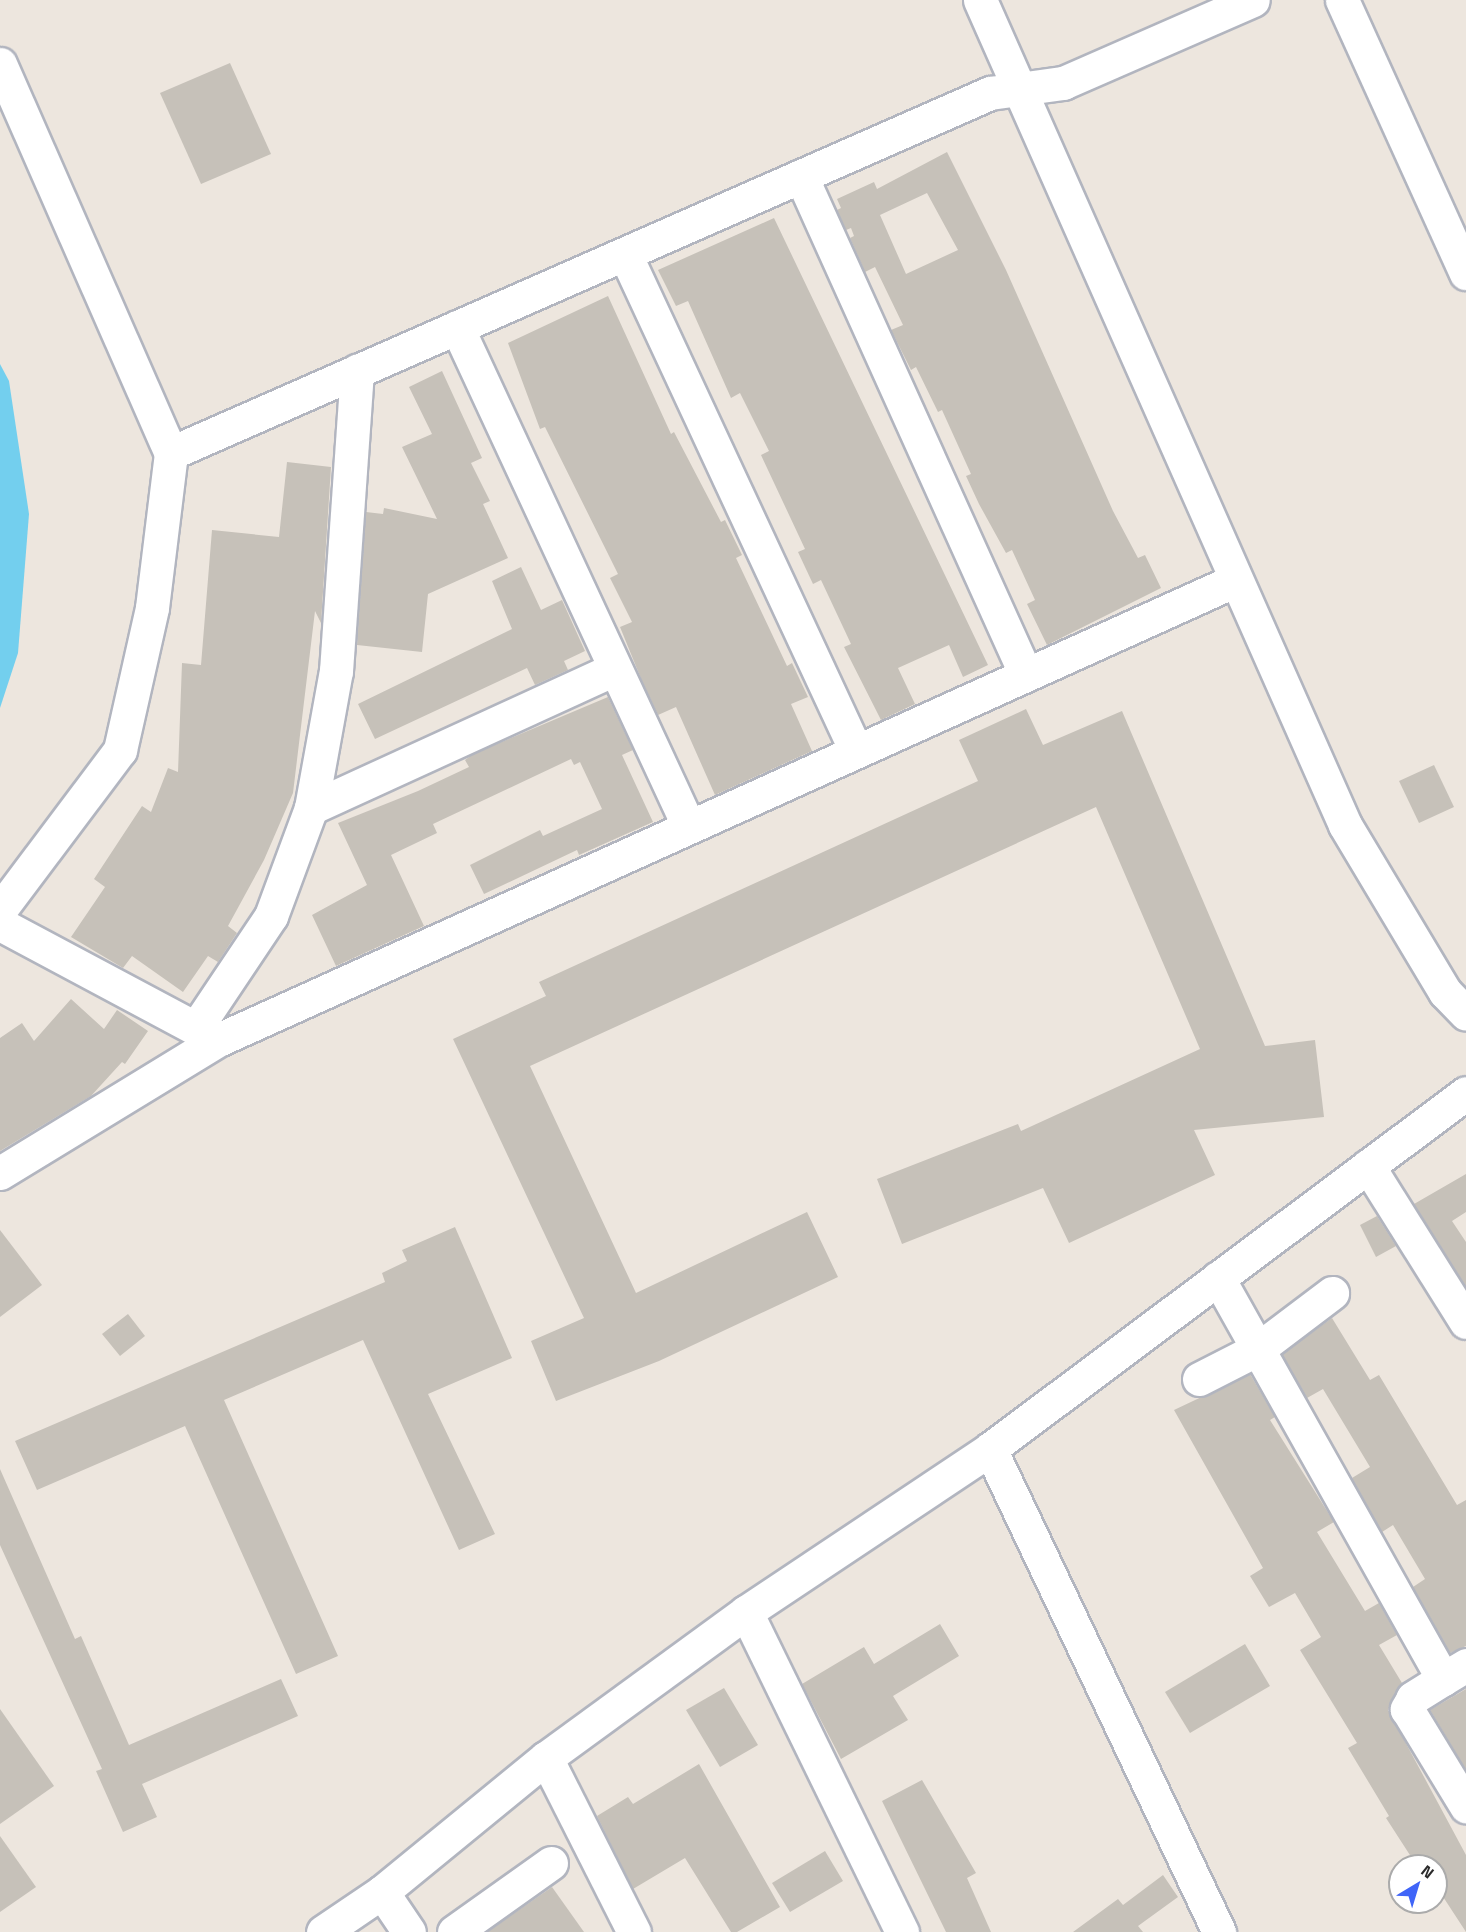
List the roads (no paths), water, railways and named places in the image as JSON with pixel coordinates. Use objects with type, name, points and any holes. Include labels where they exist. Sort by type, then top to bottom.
[{"type":"street","points":[[980,0],[1345,825],[1445,992],[1466,1014]]},
{"type":"street","points":[[171,453],[990,93],[1063,83],[1253,0]]},
{"type":"street","points":[[1342,0],[1466,273]]},
{"type":"street","points":[[0,64],[171,453],[152,608],[120,750],[0,910]]},
{"type":"street","points":[[801,176],[1026,675]]},
{"type":"street","points":[[625,254],[856,751]]},
{"type":"street","points":[[457,327],[689,827]]},
{"type":"street","points":[[207,1034],[271,916],[311,808],[336,671],[357,371]]},
{"type":"street","points":[[0,1173],[207,1034],[689,827],[1236,580]]},
{"type":"street","points":[[311,808],[615,669]]},
{"type":"street","points":[[0,924],[207,1034]]},
{"type":"street","points":[[323,1932],[382,1892],[546,1758],[746,1612],[990,1449],[1466,1093]]},
{"type":"street","points":[[1368,1166],[1466,1322]]},
{"type":"street","points":[[1218,1278],[1258,1349],[1454,1672],[1413,1698],[1407,1708],[1466,1806]]},
{"type":"street","points":[[1199,1379],[1258,1349],[1332,1293]]},
{"type":"street","points":[[990,1449],[1219,1932]]},
{"type":"street","points":[[746,1612],[902,1932]]},
{"type":"street","points":[[546,1758],[634,1932]]},
{"type":"street","points":[[454,1932],[551,1863]]},
{"type":"street","points":[[382,1892],[409,1932]]},
{"type":"water","points":[[0,364],[9,381],[29,514],[18,653],[0,708]]}]
